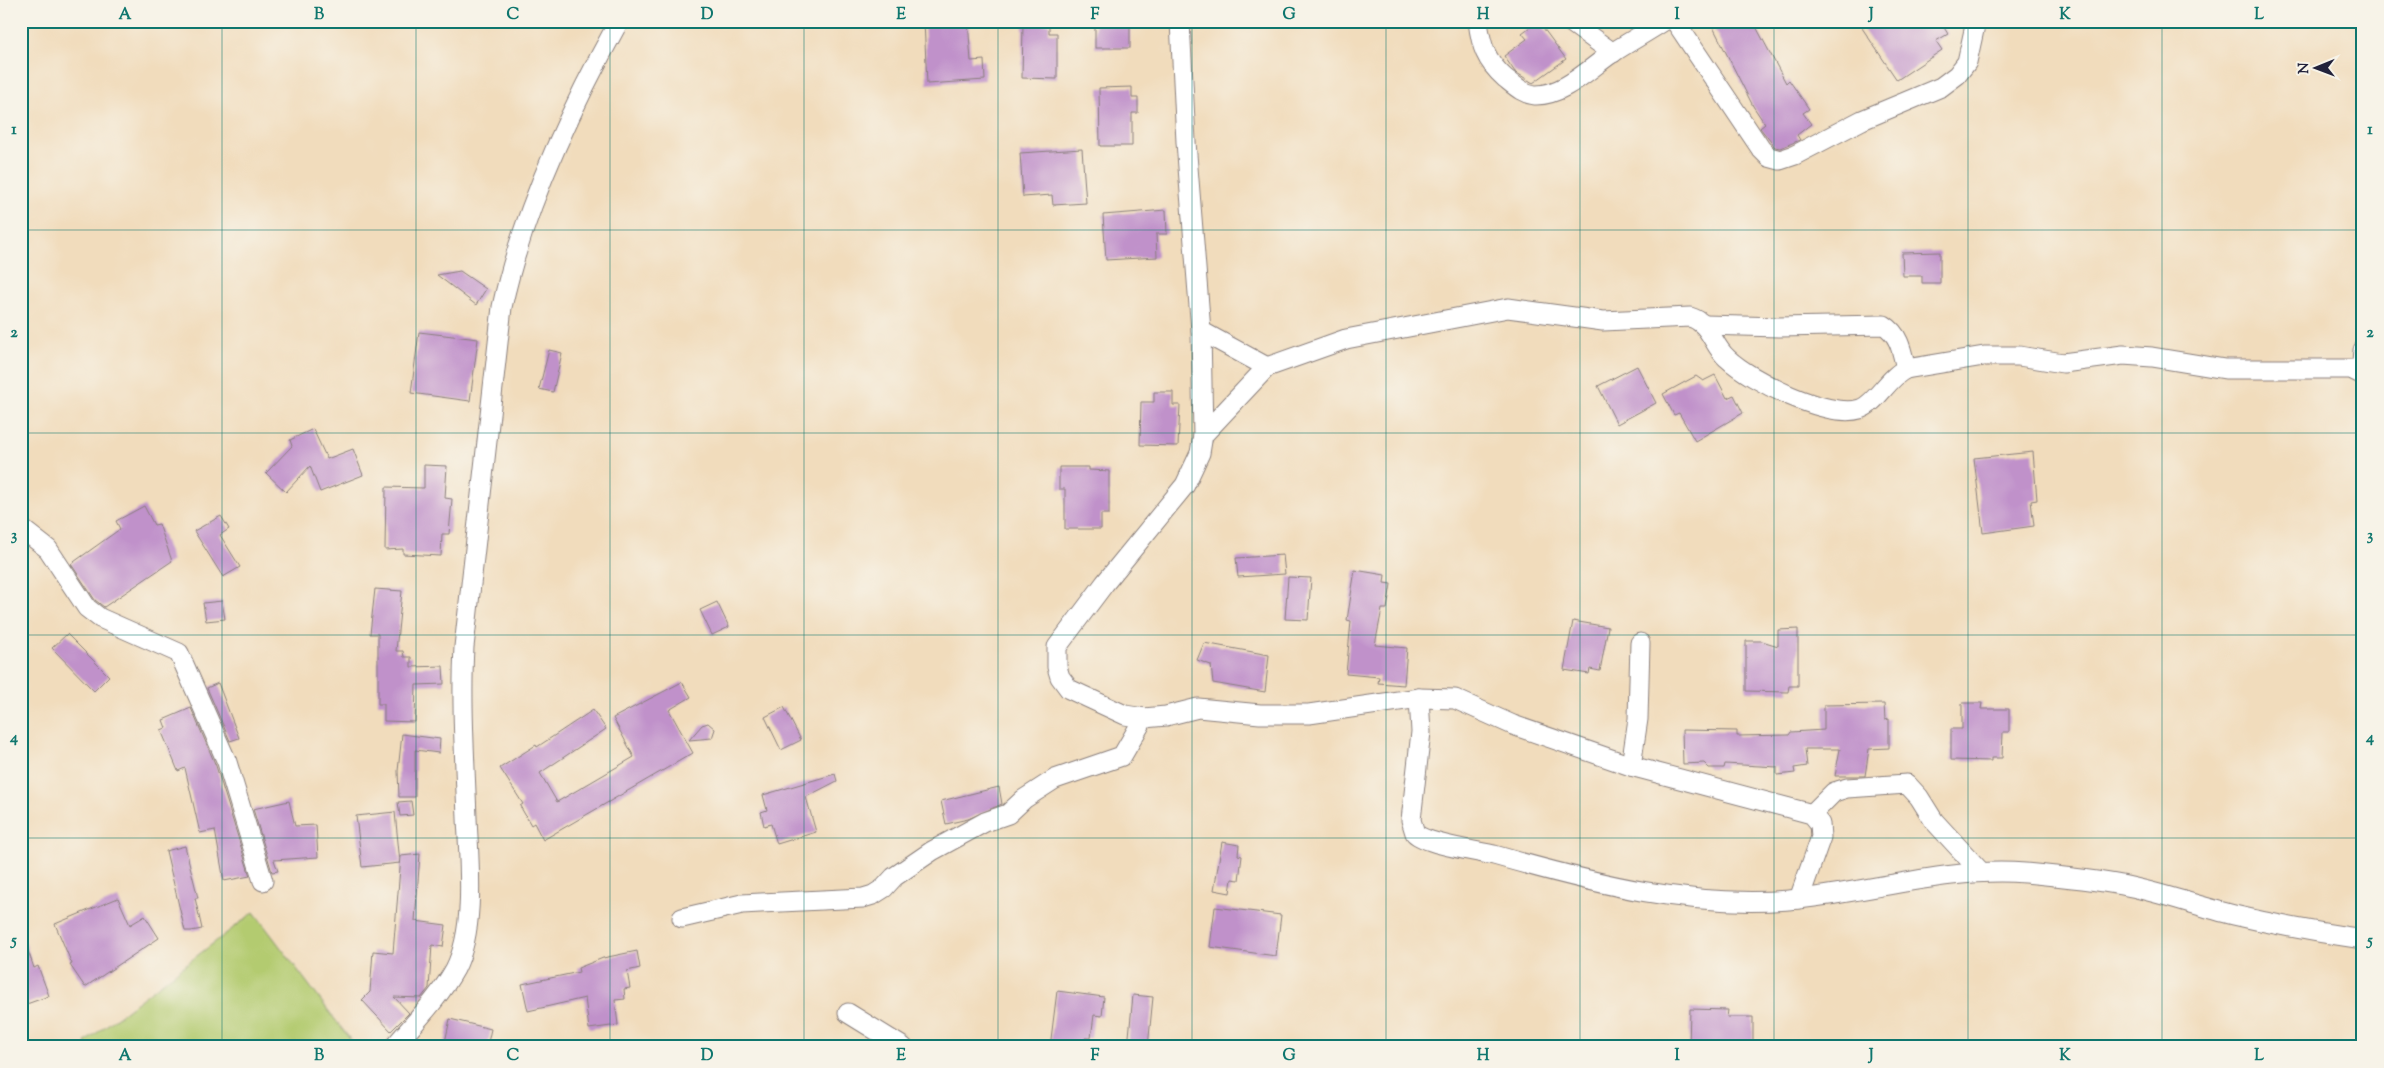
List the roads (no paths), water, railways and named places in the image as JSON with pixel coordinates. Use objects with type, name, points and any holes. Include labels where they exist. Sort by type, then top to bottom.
[{"type":"street","points":[[394,1047],[421,1016],[455,968],[463,949],[467,920],[469,876],[462,684],[464,647],[501,317],[509,275],[518,246],[563,134],[587,80],[619,21]]},
{"type":"street","points":[[1180,21],[1186,142],[1201,331],[1203,435],[1200,453],[1185,485],[1104,583],[1057,647],[1057,667],[1060,676],[1069,688],[1125,715],[1144,718],[1166,716],[1198,708],[1251,714],[1309,714],[1419,698],[1455,699],[1513,724],[1631,766],[1812,814],[1820,824],[1821,837],[1799,899]]},
{"type":"street","points":[[1478,21],[1481,45],[1493,68],[1523,92],[1534,95],[1564,87],[1664,21]]},
{"type":"street","points":[[1569,21],[1613,53]]},
{"type":"street","points":[[1675,21],[1761,149],[1769,157],[1780,160],[1796,155],[1862,120],[1941,87],[1957,75],[1968,62],[1976,21]]},
{"type":"street","points":[[1203,435],[1267,367],[1346,339],[1508,308],[1603,321],[1690,317],[1698,319],[1705,325],[1726,358],[1738,367],[1770,386],[1819,407],[1840,412],[1863,408],[1897,373],[1906,369],[1984,356],[2019,356],[2063,363],[2123,355],[2152,357],[2226,369],[2351,369],[2362,374],[2363,350]]},
{"type":"street","points":[[1705,325],[1779,327],[1884,325],[1893,330],[1900,344],[1906,369]]},
{"type":"street","points":[[1201,331],[1267,367]]},
{"type":"street","points":[[21,528],[48,549],[87,608],[100,618],[178,653],[227,762],[263,881]]},
{"type":"street","points":[[1631,766],[1638,719],[1640,643]]},
{"type":"street","points":[[1419,698],[1420,732],[1411,820],[1412,827],[1419,837],[1565,876],[1685,898],[1744,902],[1799,899],[1980,871],[2026,873],[2122,885],[2236,915],[2332,935],[2363,939]]},
{"type":"street","points":[[682,918],[742,904],[863,898],[873,895],[884,888],[894,877],[932,851],[986,822],[1008,814],[1024,799],[1055,779],[1122,756],[1144,718]]},
{"type":"street","points":[[1812,814],[1834,792],[1847,788],[1907,784],[1919,797],[1934,821],[1980,871]]},
{"type":"street","points":[[848,1013],[903,1047]]}]
